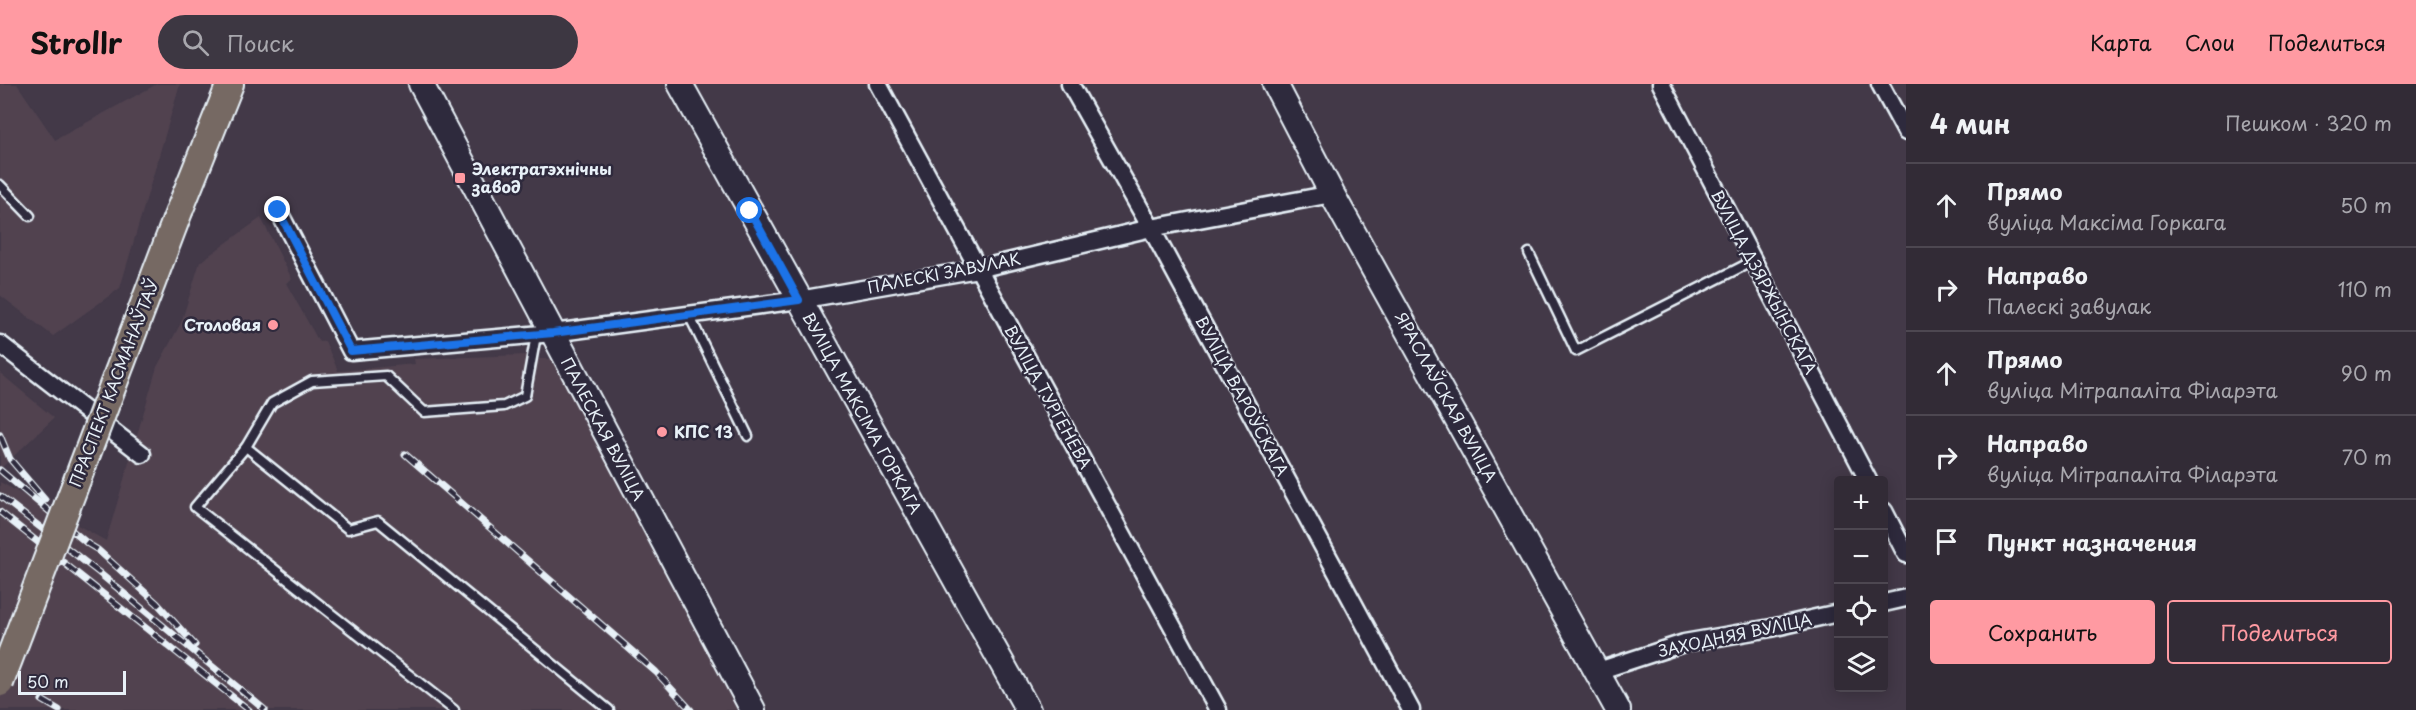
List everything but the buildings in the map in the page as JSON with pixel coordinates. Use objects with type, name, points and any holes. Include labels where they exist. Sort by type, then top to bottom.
[{"type":"main road","name":"ПРАСПЕКТ КАСМАНАЎТАЎ","points":[[0,683],[180,209],[230,84]]},
{"type":"street","name":"ПАЛЕСКАЯ ВУЛІЦА","points":[[421,84],[544,334],[753,710]]},
{"type":"street","name":"ВУЛІЦА МАКСІМА ГОРКАГА","points":[[680,84],[1028,710]]},
{"type":"street","name":"ВУЛІЦА ТУРГЕНЕВА","points":[[878,84],[1218,710]]},
{"type":"street","name":"ВУЛІЦА ВАРОЎСКАГА","points":[[1070,84],[1151,228],[1411,710]]},
{"type":"street","name":"ЯРАСЛАЎСКАЯ ВУЛІЦА","points":[[1275,84],[1332,194],[1618,710]]},
{"type":"street","name":"ВУЛІЦА ДЗЯРЖЫНСКАГА","points":[[1661,84],[1866,476]]},
{"type":"street","points":[[1880,84],[1906,132]]},
{"type":"street","name":"ПАЛЕСКІ ЗАВУЛАК","points":[[278,210],[351,351],[544,334],[799,300],[978,269],[1151,228],[1332,194]]},
{"type":"street","points":[[0,344],[142,454]]},
{"type":"street","points":[[1888,519],[1906,554]]},
{"type":"street","points":[[1888,602],[1906,598]]},
{"type":"street","name":"ЗАХОДНЯЯ ВУЛІЦА","points":[[1598,671],[1684,643],[1834,614]]},
{"type":"lane","points":[[0,185],[30,216]]},
{"type":"lane","points":[[1529,253],[1575,351],[1754,261]]},
{"type":"lane","points":[[689,315],[748,436]]},
{"type":"lane","points":[[454,710],[195,507],[246,447],[272,403],[312,381],[386,376],[424,412],[504,406],[525,396],[544,334]]},
{"type":"lane","points":[[246,447],[348,529],[378,521],[609,710]]},
{"type":"shaded area","points":[[0,84],[17,84],[55,140],[157,84],[180,84],[120,288],[53,336],[0,295]]},
{"type":"shaded area","points":[[261,218],[292,279],[286,283],[319,342],[325,341],[338,371],[415,364],[414,359],[526,355],[537,359],[552,359],[741,710],[0,710],[0,482],[106,541],[157,367],[181,323],[200,262]]},
{"type":"shaded area","points":[[0,373],[54,418],[0,469]]},
{"type":"railway","points":[[0,435],[10,459],[45,500]]},
{"type":"railway","points":[[405,454],[656,672],[691,710]]},
{"type":"railway","points":[[0,470],[98,550],[157,603],[195,645]]},
{"type":"railway","points":[[0,496],[98,572],[265,710]]},
{"type":"railway","points":[[0,512],[249,710]]},
{"type":"railway","points":[[42,700],[59,710]]},
{"type":"place","name":"Электратэхнічны завод","points":[[460,178]]},
{"type":"place","name":"Столовая","points":[[273,325]]},
{"type":"place","name":"КПС 13","points":[[662,432]]},
{"type":"route","points":[[278,210],[351,351],[553,333],[799,300],[750,211]]}]
